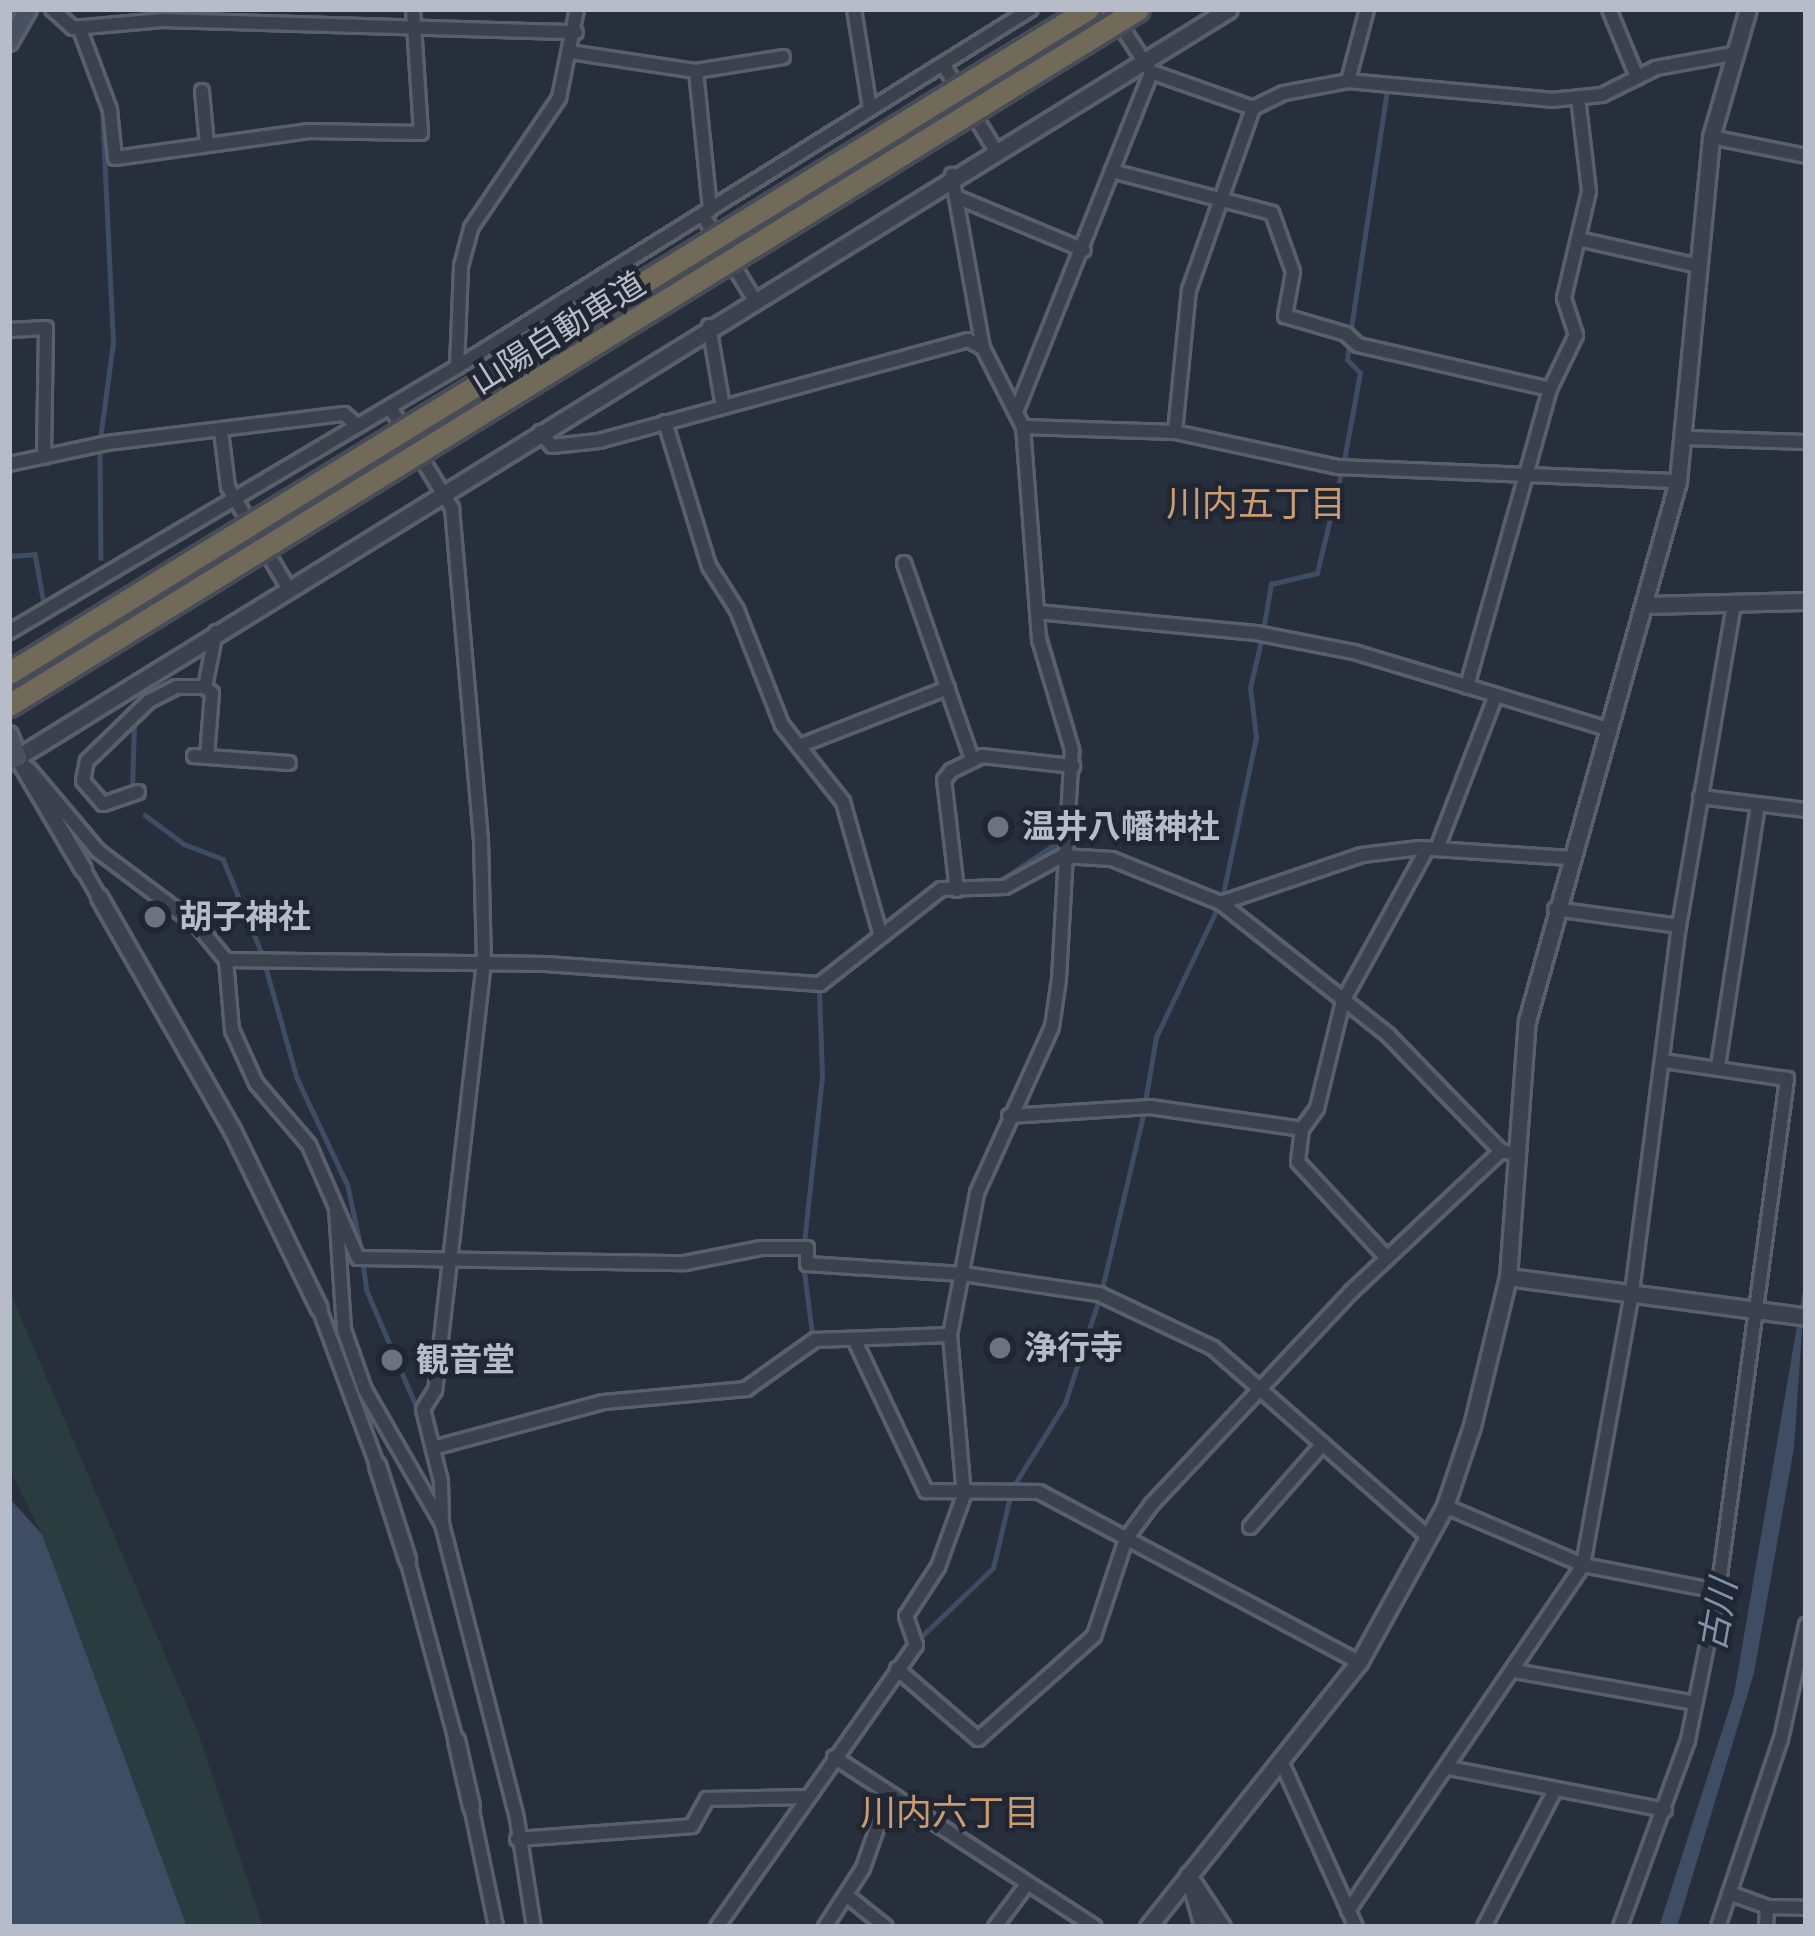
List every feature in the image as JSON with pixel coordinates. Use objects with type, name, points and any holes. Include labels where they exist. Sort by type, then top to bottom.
[{"type":"highway","name":"山陽自動車道","points":[[9,673],[1088,9]]},
{"type":"highway","name":"山陽自動車道","points":[[9,705],[1138,9]]},
{"type":"main road","points":[[9,42],[28,9]]},
{"type":"street","points":[[52,9],[79,27],[110,110],[115,158],[309,131],[421,133],[413,9]]},
{"type":"street","points":[[457,367],[461,266],[471,228],[559,98],[577,9]]},
{"type":"street","points":[[854,9],[870,110]]},
{"type":"street","points":[[1110,9],[1148,67],[1253,108]]},
{"type":"street","points":[[11,749],[216,631],[994,148],[1148,67],[1229,9]]},
{"type":"street","points":[[1348,81],[1367,9]]},
{"type":"street","points":[[1609,9],[1637,76]]},
{"type":"street","points":[[1148,1927],[1359,1662],[1445,1506],[1508,1277],[1509,1152],[1527,1021],[1678,481],[1686,437],[1711,137],[1748,9]]},
{"type":"street","points":[[9,632],[457,367],[1024,11]]},
{"type":"street","points":[[79,27],[163,20],[576,32]]},
{"type":"street","points":[[570,52],[696,71],[783,57]]},
{"type":"street","points":[[1175,432],[1190,290],[1253,108],[1284,93],[1348,81],[1578,98],[1637,76],[1732,54]]},
{"type":"street","points":[[943,64],[994,148]]},
{"type":"street","points":[[1016,412],[1084,250],[1148,67]]},
{"type":"street","points":[[696,71],[706,212],[754,299]]},
{"type":"street","points":[[202,91],[207,145]]},
{"type":"street","points":[[1467,687],[1550,389],[1576,335],[1564,298],[1589,191],[1578,98]]},
{"type":"street","points":[[1711,137],[1806,156]]},
{"type":"street","points":[[1112,171],[1222,199],[1282,223],[1293,272],[1285,316],[1346,334],[1358,345],[1550,389]]},
{"type":"street","points":[[717,1927],[916,1645],[906,1616],[938,1567],[964,1495],[950,1335],[977,1193],[1052,1028],[1064,929],[1062,856],[1073,766],[1037,611],[1023,427],[983,348],[958,230],[959,198],[952,176]]},
{"type":"street","points":[[959,198],[1084,250]]},
{"type":"street","points":[[1578,239],[1699,266]]},
{"type":"street","points":[[709,326],[722,401]]},
{"type":"street","points":[[9,330],[46,328],[44,457]]},
{"type":"street","points":[[540,432],[552,446],[665,422],[722,401],[968,340],[983,348]]},
{"type":"street","points":[[390,407],[443,492],[455,526],[476,751],[484,962],[435,1390],[422,1409],[433,1448],[442,1524],[534,1927]]},
{"type":"street","points":[[9,464],[344,414],[358,426]]},
{"type":"street","points":[[665,422],[709,566],[799,746],[843,802],[880,936]]},
{"type":"street","points":[[1023,427],[1175,432],[1338,467],[1678,481]]},
{"type":"street","points":[[221,431],[234,502],[287,586]]},
{"type":"street","points":[[1686,437],[1806,442]]},
{"type":"street","points":[[904,563],[972,759]]},
{"type":"street","points":[[1644,605],[1806,602]]},
{"type":"street","points":[[1348,1911],[1583,1565],[1632,1292],[1679,926],[1734,604]]},
{"type":"street","points":[[1037,611],[1256,633],[1608,729]]},
{"type":"street","points":[[205,687],[216,631]]},
{"type":"street","points":[[137,792],[103,804],[83,781],[87,761],[149,701],[176,688],[205,687],[212,693],[200,757],[247,767],[284,767]]},
{"type":"street","points":[[799,746],[947,688]]},
{"type":"street","points":[[1387,1258],[1304,1171],[1302,1129],[1316,1108],[1343,1001],[1432,849],[1496,695]]},
{"type":"street","points":[[11,749],[232,1130],[320,1308],[407,1559],[456,1740],[496,1927]]},
{"type":"street","points":[[11,749],[98,851],[198,926],[226,960],[232,1030],[256,1082],[308,1145],[334,1193],[358,1258],[685,1263],[761,1248],[807,1248],[807,1264],[963,1274],[1099,1294],[1213,1348],[1429,1538]]},
{"type":"street","points":[[957,890],[944,780],[972,759],[1073,766]]},
{"type":"street","points":[[1700,797],[1806,810]]},
{"type":"street","points":[[1718,1066],[1758,806]]},
{"type":"street","points":[[1220,903],[1330,863],[1432,849],[1570,857]]},
{"type":"street","points":[[226,960],[484,962],[820,985],[940,889],[1005,887],[1062,856],[1112,859],[1220,903],[1388,1035],[1509,1152]]},
{"type":"street","points":[[1556,909],[1679,926]]},
{"type":"street","points":[[1620,1927],[1665,1810],[1695,1703],[1718,1591],[1787,1079],[1663,1060]]},
{"type":"street","points":[[1009,1117],[1150,1107],[1302,1129]]},
{"type":"street","points":[[897,1670],[978,1739],[1094,1636],[1126,1539],[1387,1258],[1509,1152]]},
{"type":"street","points":[[334,1193],[344,1330],[365,1390],[442,1524]]},
{"type":"street","points":[[1508,1277],[1806,1317]]},
{"type":"street","points":[[433,1448],[604,1402],[746,1389],[814,1340],[856,1343],[950,1335]]},
{"type":"street","points":[[856,1343],[923,1488],[964,1495],[1039,1492],[1359,1662]]},
{"type":"street","points":[[1250,1527],[1321,1446]]},
{"type":"street","points":[[1445,1506],[1583,1565],[1718,1591]]},
{"type":"street","points":[[1718,1927],[1781,1739],[1806,1625]]},
{"type":"street","points":[[1514,1671],[1695,1703]]},
{"type":"street","points":[[834,1757],[1025,1887],[1095,1927]]},
{"type":"street","points":[[1281,1761],[1356,1927]]},
{"type":"street","points":[[1449,1768],[1665,1810]]},
{"type":"street","points":[[1484,1927],[1554,1792]]},
{"type":"street","points":[[825,1927],[845,1895],[889,1794]]},
{"type":"street","points":[[517,1839],[692,1826],[707,1799],[806,1797]]},
{"type":"street","points":[[1188,1875],[1203,1927]]},
{"type":"street","points":[[1188,1875],[1222,1927]]},
{"type":"street","points":[[994,1927],[1025,1887]]},
{"type":"street","points":[[1732,1894],[1767,1907],[1806,1908]]},
{"type":"street","points":[[845,1895],[886,1927]]},
{"type":"street","points":[[1766,1927],[1767,1907]]},
{"type":"shaded area","points":[[9,1290],[196,1727],[263,1927],[187,1927],[42,1534],[9,1468]]},
{"type":"water","points":[[1806,1273],[1794,1448],[1754,1673],[1677,1927],[1659,1927],[1734,1694]]},
{"type":"water","points":[[9,1498],[42,1534],[187,1927],[9,1927]]},
{"type":"waterway","points":[[1351,328],[1387,90]]},
{"type":"waterway","points":[[100,439],[113,343],[102,106]]},
{"type":"waterway","points":[[1344,460],[1360,373],[1347,360],[1349,342]]},
{"type":"waterway","points":[[100,452],[101,558]]},
{"type":"waterway","points":[[1263,630],[1271,584],[1317,573],[1341,473]]},
{"type":"waterway","points":[[1034,494],[1042,590]]},
{"type":"waterway","points":[[9,556],[35,554],[43,598]]},
{"type":"waterway","points":[[1046,634],[1080,751],[1075,804]]},
{"type":"waterway","points":[[1223,894],[1256,737],[1250,688],[1262,637]]},
{"type":"waterway","points":[[132,788],[134,725]]},
{"type":"waterway","points":[[145,815],[184,844],[223,859],[261,951]]},
{"type":"waterway","points":[[998,882],[1060,841]]},
{"type":"waterway","points":[[883,927],[949,882]]},
{"type":"waterway","points":[[1145,1102],[1156,1037],[1216,911]]},
{"type":"waterway","points":[[265,964],[297,1078],[348,1186],[362,1253]]},
{"type":"waterway","points":[[804,1243],[822,1076],[819,989]]},
{"type":"waterway","points":[[1102,1289],[1144,1111]]},
{"type":"waterway","points":[[363,1263],[367,1291],[415,1403]]},
{"type":"waterway","points":[[768,1367],[812,1334],[803,1264]]},
{"type":"waterway","points":[[1013,1487],[1065,1403],[1099,1299]]},
{"type":"waterway","points":[[456,1435],[610,1395],[661,1391]]},
{"type":"waterway","points":[[922,1636],[993,1568],[1009,1501]]},
{"type":"place","name":"温井八幡神社","points":[[998,827]]},
{"type":"place","name":"胡子神社","points":[[155,917]]},
{"type":"place","name":"浄行寺","points":[[1000,1348]]},
{"type":"place","name":"観音堂","points":[[392,1360]]},
{"type":"district","name":"川内五丁目","points":[[1256,504]]},
{"type":"district","name":"川内六丁目","points":[[950,1813]]},
{"type":"water label","name":"古川","points":[[1718,1615]]}]
